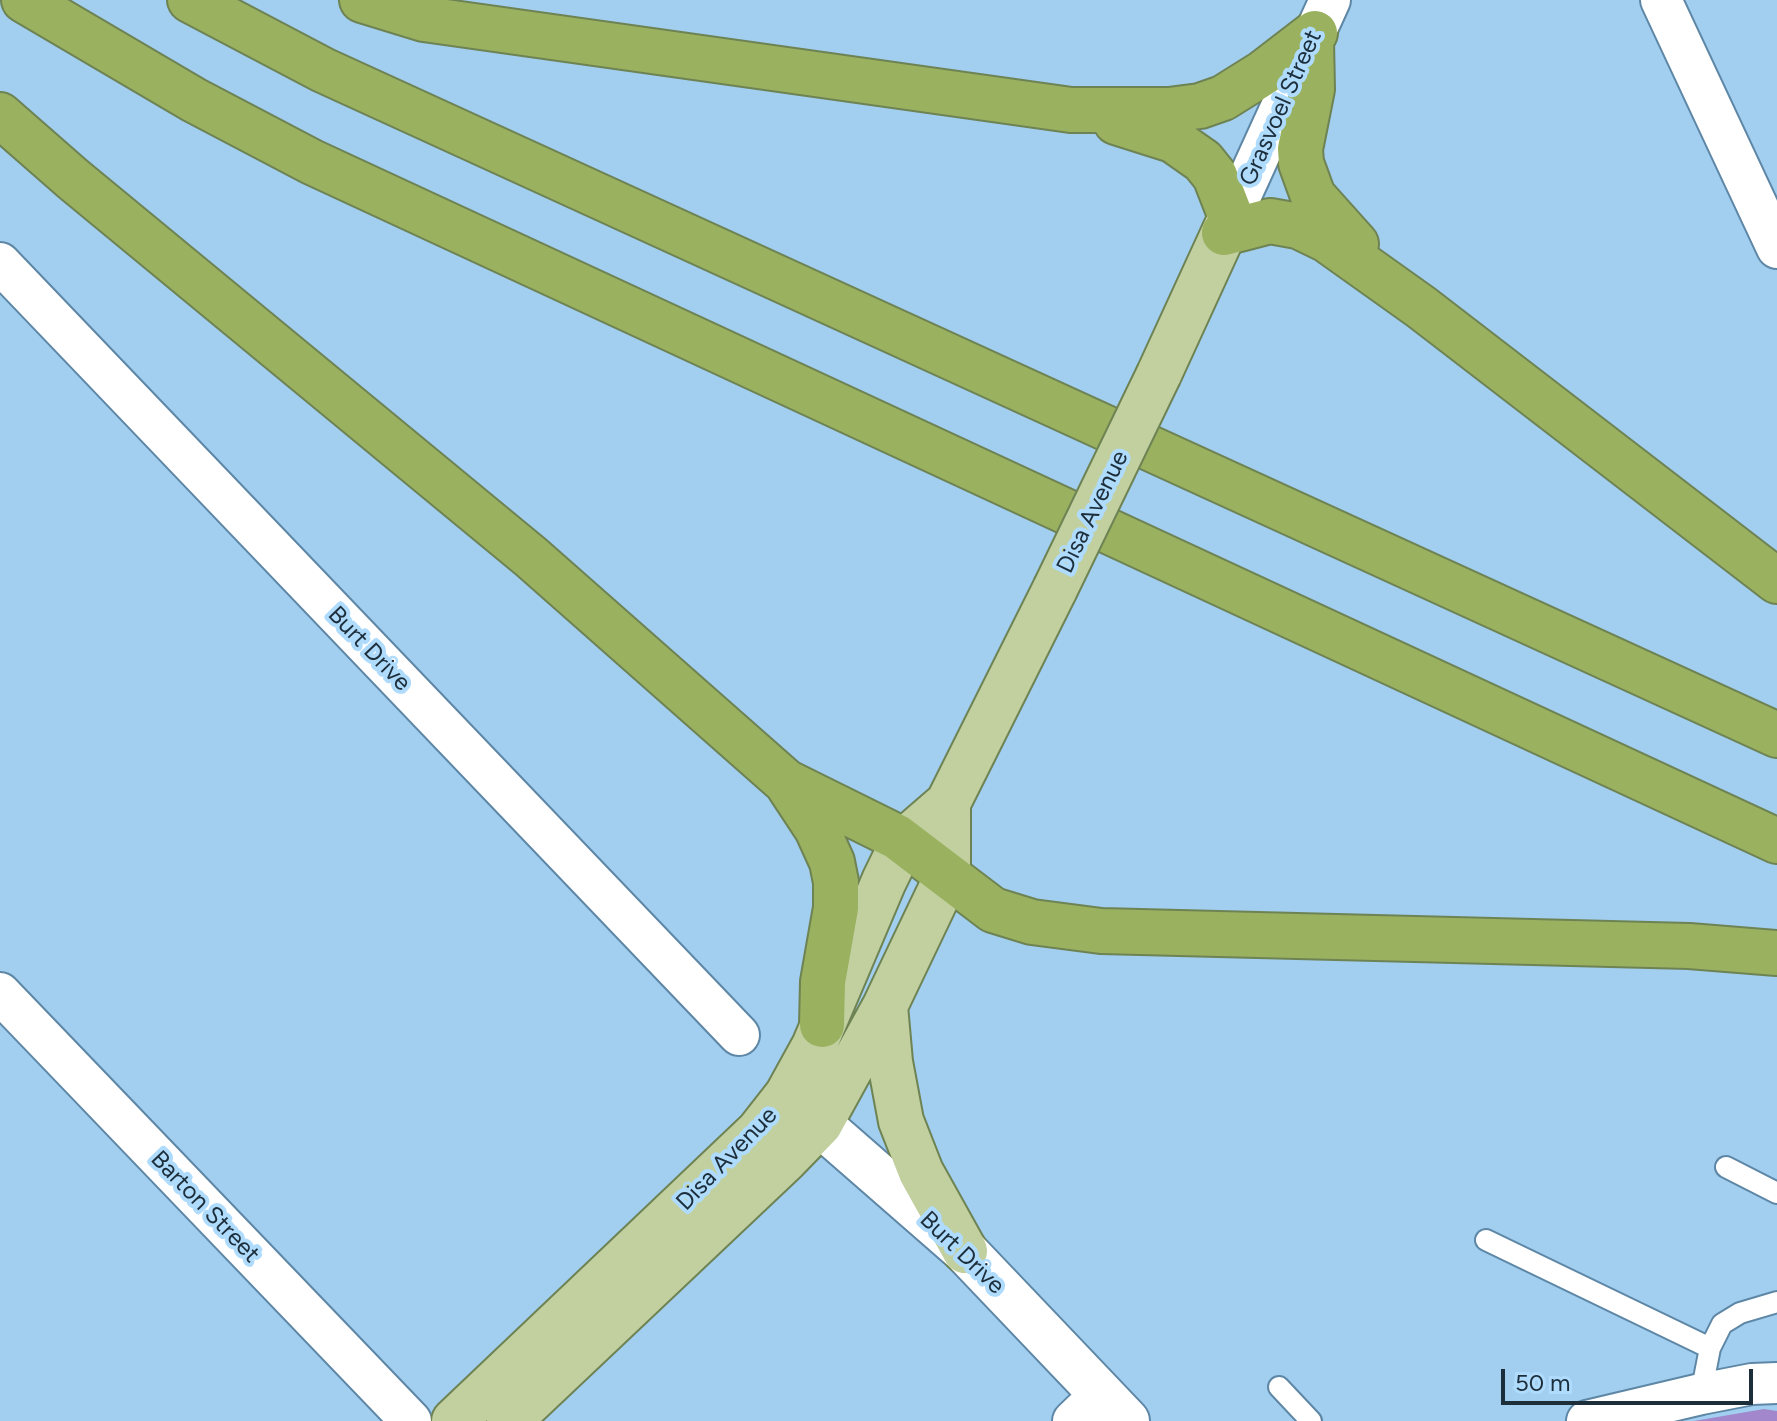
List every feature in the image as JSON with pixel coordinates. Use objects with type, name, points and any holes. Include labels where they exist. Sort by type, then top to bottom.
[{"type":"highway","points":[[24,0],[194,100],[312,162],[1777,841]]},
{"type":"highway","points":[[190,0],[323,70],[1777,735]]},
{"type":"highway","points":[[362,0],[424,19],[1071,110],[1148,131],[1186,148],[1203,161],[1215,176],[1228,225],[1270,221],[1298,226],[1327,240],[1421,307],[1777,581]]},
{"type":"highway","points":[[1071,110],[1169,110],[1200,106],[1223,98],[1263,73],[1319,25]]},
{"type":"highway","points":[[1319,25],[1310,103],[1300,149],[1307,181],[1325,212],[1421,307]]},
{"type":"highway","points":[[0,115],[73,179],[531,557],[786,782],[903,842],[993,910],[1009,916],[1101,931],[1689,946],[1777,953]]},
{"type":"highway","points":[[786,782],[817,829],[832,862],[836,882],[836,908],[823,982],[822,1025]]},
{"type":"main road","name":"Disa Avenue","points":[[454,1421],[758,1132],[787,1095],[803,1069],[903,842],[948,803],[1055,589],[1228,225]]},
{"type":"main road","name":"Disa Avenue","points":[[509,1421],[820,1124],[885,1006],[948,874],[948,803]]},
{"type":"main road","points":[[885,1006],[890,1062],[901,1121],[921,1172],[965,1251]]},
{"type":"street","points":[[1661,0],[1777,248]]},
{"type":"street","name":"Grasvoel Street","points":[[1228,225],[1319,25]]},
{"type":"street","name":"Burt Drive","points":[[0,263],[739,1035]]},
{"type":"street","name":"Barton Street","points":[[0,993],[411,1421]]},
{"type":"street","name":"Burt Drive","points":[[787,1095],[965,1251],[1100,1412]]},
{"type":"street","points":[[1587,1421],[1701,1394],[1752,1384],[1777,1383]]},
{"type":"lane","points":[[1726,1167],[1777,1193]]},
{"type":"lane","points":[[1486,1240],[1710,1348]]},
{"type":"lane","points":[[1701,1394],[1710,1348],[1722,1324],[1740,1313],[1777,1302]]},
{"type":"lane","points":[[1279,1387],[1311,1421]]},
{"type":"shaded area","points":[[1764,1409],[1777,1411],[1777,1421],[1694,1421]]}]
